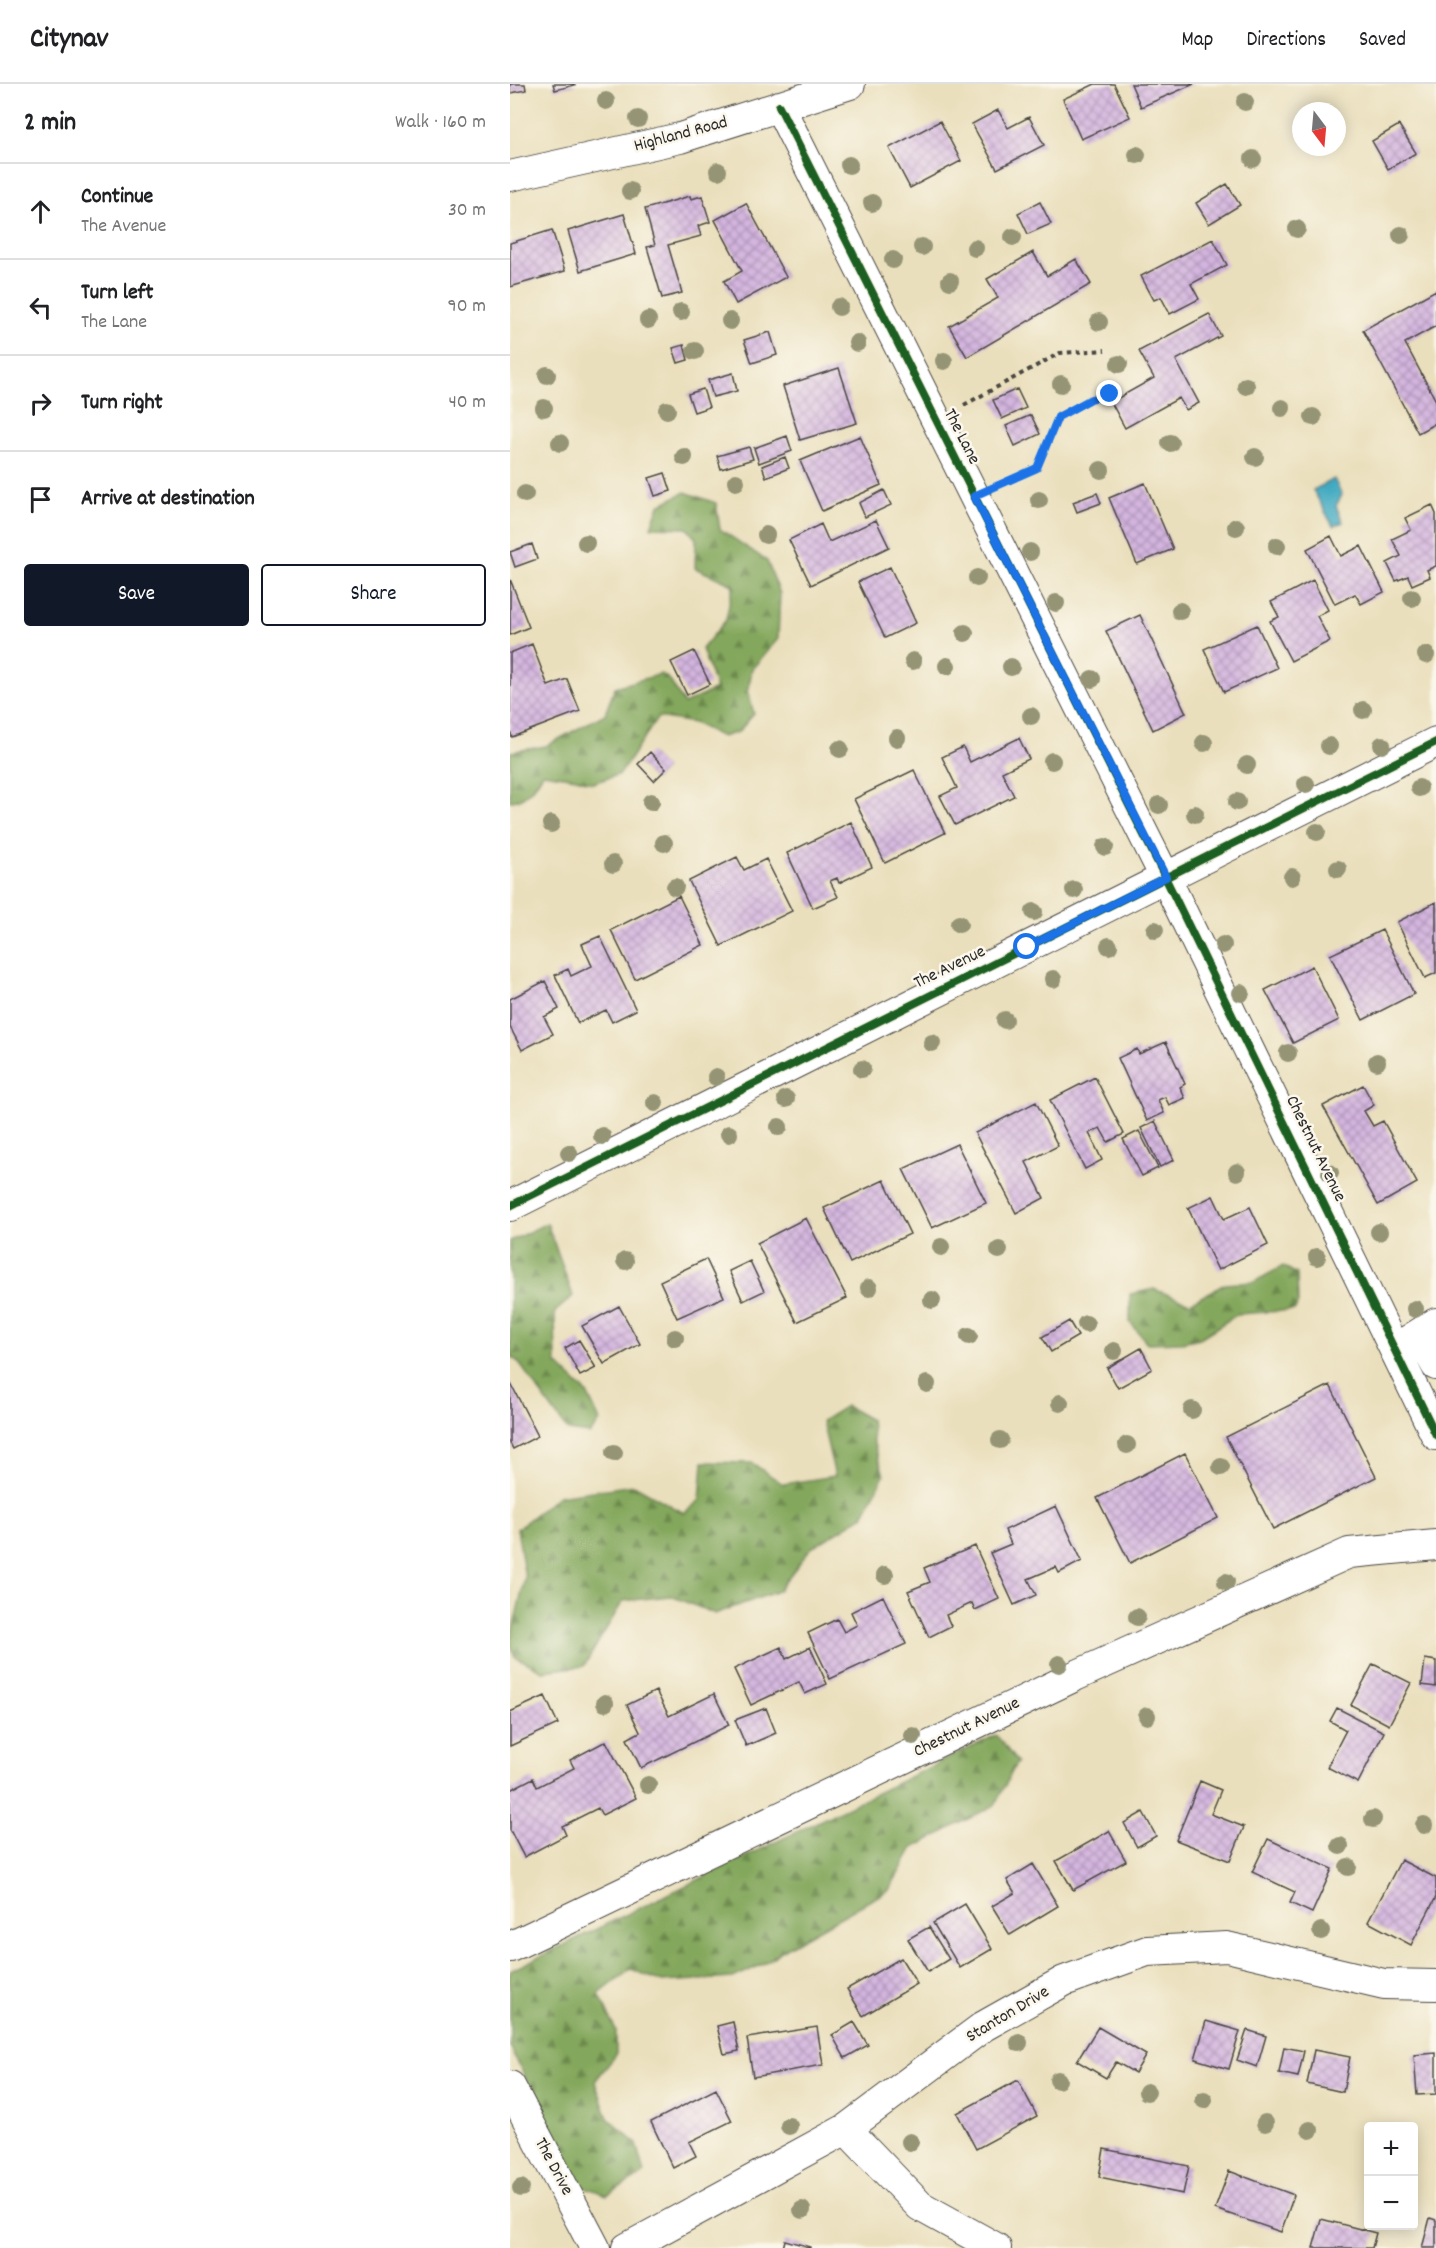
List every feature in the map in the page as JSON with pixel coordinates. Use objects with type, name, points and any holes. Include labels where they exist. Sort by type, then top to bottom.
[{"type":"street","name":"Highland Road","points":[[510,177],[680,138],[850,84]]},
{"type":"street","name":"The Lane","points":[[778,106],[1166,877]]},
{"type":"street","name":"The Avenue","points":[[510,1206],[1436,742]]},
{"type":"street","name":"Chestnut Avenue","points":[[1166,877],[1417,1335],[1436,1435]]},
{"type":"street","points":[[1417,1335],[1436,1365]]},
{"type":"street","name":"Chestnut Avenue","points":[[510,1947],[1075,1676],[1350,1553],[1436,1545]]},
{"type":"street","name":"Stanton Drive","points":[[627,2248],[846,2129],[984,2026],[1064,1982],[1148,1951],[1227,1947],[1384,1984],[1436,1985]]},
{"type":"street","name":"The Drive","points":[[510,2086],[595,2248]]},
{"type":"street","points":[[846,2129],[920,2206],[996,2248]]},
{"type":"path","points":[[936,420],[1060,352],[1105,350]]},
{"type":"path","points":[[974,496],[1037,468],[1058,417],[1091,399],[1110,394]]},
{"type":"green space","points":[[685,492],[716,503],[720,529],[767,561],[780,594],[778,639],[752,669],[748,692],[754,714],[738,732],[722,737],[694,723],[658,717],[620,774],[593,783],[543,773],[525,795],[510,801],[510,752],[546,746],[605,714],[615,687],[661,674],[669,679],[684,704],[716,689],[702,649],[726,620],[733,585],[695,568],[696,539],[687,528],[651,527],[659,505]]},
{"type":"green space","points":[[547,1223],[573,1296],[555,1312],[556,1363],[587,1393],[600,1421],[590,1434],[568,1431],[519,1363],[510,1355],[510,1241]]},
{"type":"green space","points":[[1283,1266],[1297,1274],[1298,1303],[1295,1310],[1238,1314],[1200,1338],[1182,1342],[1147,1343],[1130,1322],[1130,1294],[1154,1289],[1190,1303],[1225,1284],[1254,1282]]},
{"type":"green space","points":[[846,1406],[871,1420],[873,1441],[884,1475],[863,1516],[810,1549],[778,1591],[715,1614],[671,1596],[623,1601],[584,1666],[543,1671],[514,1656],[510,1641],[525,1578],[517,1529],[558,1496],[634,1485],[684,1513],[700,1500],[703,1462],[752,1463],[783,1484],[835,1476],[822,1421]]},
{"type":"green space","points":[[996,1735],[1017,1762],[995,1805],[913,1848],[889,1890],[789,1946],[763,1964],[733,1978],[662,1982],[631,1969],[599,1994],[616,2031],[616,2055],[595,2081],[608,2118],[637,2144],[645,2173],[607,2195],[579,2185],[510,2047],[510,1971]]},
{"type":"water","points":[[1334,479],[1342,495],[1336,506],[1343,522],[1333,526],[1313,490]]},
{"type":"building","points":[[510,84],[525,84],[526,90],[510,93]]},
{"type":"building","points":[[553,84],[575,84],[575,85],[555,90]]},
{"type":"building","points":[[1095,84],[1114,84],[1130,117],[1081,139],[1063,99]]},
{"type":"building","points":[[1131,84],[1194,84],[1141,107]]},
{"type":"building","points":[[998,110],[1008,128],[1029,117],[1044,145],[997,169],[972,124]]},
{"type":"building","points":[[940,121],[961,161],[910,188],[889,148]]},
{"type":"building","points":[[1399,125],[1416,153],[1388,169],[1372,141]]},
{"type":"building","points":[[1227,184],[1240,205],[1209,224],[1196,203]]},
{"type":"building","points":[[690,196],[691,199],[702,196],[710,222],[698,226],[701,236],[668,245],[682,293],[662,298],[647,247],[655,245],[645,209]]},
{"type":"building","points":[[1040,202],[1051,224],[1028,234],[1018,213]]},
{"type":"building","points":[[746,203],[786,277],[736,304],[724,281],[742,271],[715,220]]},
{"type":"building","points":[[624,214],[636,254],[580,271],[568,231]]},
{"type":"building","points":[[552,230],[565,271],[510,287],[510,243]]},
{"type":"building","points":[[1213,239],[1227,265],[1191,284],[1199,299],[1170,314],[1161,297],[1154,300],[1141,276]]},
{"type":"building","points":[[1033,252],[1047,276],[1076,259],[1091,284],[967,357],[949,326],[998,298],[987,279]]},
{"type":"building","points":[[1436,290],[1436,326],[1405,343],[1436,401],[1436,423],[1418,433],[1363,330]]},
{"type":"building","points":[[1209,314],[1221,336],[1176,360],[1199,403],[1186,410],[1179,398],[1125,428],[1111,402],[1154,378],[1139,351]]},
{"type":"building","points":[[770,332],[777,355],[752,363],[744,340]]},
{"type":"building","points":[[684,345],[688,360],[678,363],[673,348]]},
{"type":"building","points":[[839,368],[857,423],[800,440],[783,386]]},
{"type":"building","points":[[733,373],[737,391],[713,397],[708,380]]},
{"type":"building","points":[[703,389],[709,407],[694,412],[688,394]]},
{"type":"building","points":[[1017,389],[1026,408],[1002,419],[993,400]]},
{"type":"building","points":[[1031,415],[1040,434],[1015,446],[1006,426]]},
{"type":"building","points":[[787,436],[792,451],[759,463],[754,448]]},
{"type":"building","points":[[860,436],[881,485],[822,511],[800,461]]},
{"type":"building","points":[[749,447],[753,459],[721,469],[717,456]]},
{"type":"building","points":[[785,457],[789,468],[766,477],[762,466]]},
{"type":"building","points":[[665,473],[671,491],[655,496],[649,478]]},
{"type":"building","points":[[1145,483],[1173,549],[1137,564],[1109,498]]},
{"type":"building","points":[[884,490],[891,505],[865,517],[859,503]]},
{"type":"building","points":[[1097,493],[1101,503],[1077,512],[1073,502]]},
{"type":"building","points":[[1432,505],[1436,514],[1436,566],[1427,570],[1430,577],[1412,585],[1408,576],[1396,581],[1387,563],[1401,556],[1392,539],[1411,530],[1405,518]]},
{"type":"building","points":[[876,520],[889,547],[811,585],[789,540],[821,524],[829,542]]},
{"type":"building","points":[[1331,536],[1341,556],[1361,546],[1384,592],[1361,604],[1355,594],[1335,604],[1307,549]]},
{"type":"building","points":[[532,544],[537,559],[515,567],[510,552]]},
{"type":"building","points":[[890,567],[916,623],[885,638],[858,582]]},
{"type":"building","points":[[510,579],[529,627],[510,635]]},
{"type":"building","points":[[1313,580],[1328,610],[1317,616],[1330,641],[1291,661],[1270,621],[1279,617],[1271,602]]},
{"type":"building","points":[[1140,615],[1186,713],[1153,730],[1106,631]]},
{"type":"building","points":[[1257,625],[1277,668],[1224,692],[1204,649]]},
{"type":"building","points":[[532,644],[548,686],[567,679],[580,711],[512,737],[510,731],[510,653]]},
{"type":"building","points":[[694,651],[710,684],[687,695],[671,662]]},
{"type":"building","points":[[1019,738],[1029,759],[1002,772],[1014,796],[955,825],[940,796],[957,788],[942,757],[963,747],[970,762]]},
{"type":"building","points":[[650,752],[666,769],[654,781],[638,764]]},
{"type":"building","points":[[914,770],[945,833],[885,863],[854,799]]},
{"type":"building","points":[[851,822],[872,867],[839,883],[837,878],[830,881],[838,897],[813,908],[787,853]]},
{"type":"building","points":[[737,857],[744,870],[766,859],[792,911],[721,946],[689,881]]},
{"type":"building","points":[[679,896],[703,945],[635,979],[611,930]]},
{"type":"building","points":[[1436,902],[1436,973],[1425,978],[1397,922]]},
{"type":"building","points":[[1382,930],[1414,994],[1363,1020],[1330,955]]},
{"type":"building","points":[[600,936],[636,1010],[612,1022],[606,1010],[578,1023],[555,975],[568,969],[571,976],[592,966],[582,944]]},
{"type":"building","points":[[1312,966],[1339,1020],[1293,1043],[1265,990]]},
{"type":"building","points":[[545,981],[559,1009],[544,1017],[553,1034],[522,1050],[510,1027],[510,999]]},
{"type":"building","points":[[1166,1042],[1185,1084],[1180,1087],[1185,1098],[1169,1105],[1165,1097],[1158,1100],[1164,1113],[1147,1121],[1118,1058],[1137,1049],[1139,1054]]},
{"type":"building","points":[[1095,1077],[1124,1134],[1108,1142],[1100,1128],[1089,1133],[1102,1160],[1085,1169],[1050,1100]]},
{"type":"building","points":[[1363,1085],[1374,1105],[1364,1111],[1373,1126],[1383,1121],[1417,1183],[1378,1205],[1323,1106]]},
{"type":"building","points":[[1036,1102],[1058,1146],[1026,1162],[1044,1198],[1016,1213],[975,1133]]},
{"type":"building","points":[[1155,1121],[1174,1160],[1160,1167],[1141,1128]]},
{"type":"building","points":[[1139,1131],[1158,1168],[1142,1176],[1123,1139]]},
{"type":"building","points":[[957,1144],[986,1203],[932,1228],[903,1169]]},
{"type":"building","points":[[884,1180],[910,1234],[850,1263],[824,1208]]},
{"type":"building","points":[[1213,1196],[1224,1219],[1250,1207],[1268,1245],[1218,1270],[1188,1208]]},
{"type":"building","points":[[806,1218],[847,1298],[797,1322],[757,1243]]},
{"type":"building","points":[[706,1259],[724,1297],[677,1318],[660,1281]]},
{"type":"building","points":[[750,1261],[764,1291],[743,1301],[729,1271]]},
{"type":"building","points":[[619,1306],[640,1344],[604,1364],[582,1326]]},
{"type":"building","points":[[1069,1321],[1078,1336],[1051,1352],[1042,1337]]},
{"type":"building","points":[[579,1340],[596,1368],[580,1376],[565,1348]]},
{"type":"building","points":[[1141,1348],[1152,1369],[1118,1388],[1107,1368]]},
{"type":"building","points":[[510,1382],[538,1436],[513,1449],[510,1443]]},
{"type":"building","points":[[1330,1385],[1376,1477],[1273,1529],[1226,1437]]},
{"type":"building","points":[[1185,1453],[1218,1518],[1130,1563],[1097,1498]]},
{"type":"building","points":[[1056,1506],[1082,1561],[1059,1573],[1056,1567],[1028,1579],[1036,1595],[1014,1605],[990,1553],[1011,1544],[1005,1530]]},
{"type":"building","points":[[975,1546],[999,1599],[975,1610],[972,1603],[946,1615],[951,1626],[929,1637],[908,1591],[930,1582],[924,1568]]},
{"type":"building","points":[[883,1596],[906,1644],[830,1679],[808,1633],[837,1619],[844,1632],[857,1625],[851,1612]]},
{"type":"building","points":[[781,1647],[786,1659],[810,1647],[827,1684],[805,1694],[799,1682],[751,1705],[734,1669]]},
{"type":"building","points":[[1425,1659],[1436,1661],[1436,1687],[1422,1685]]},
{"type":"building","points":[[1373,1664],[1411,1683],[1389,1725],[1351,1705]]},
{"type":"building","points":[[656,1691],[669,1716],[714,1694],[729,1725],[641,1768],[627,1739],[640,1732],[627,1705]]},
{"type":"building","points":[[545,1696],[558,1724],[510,1746],[510,1712]]},
{"type":"building","points":[[766,1708],[776,1733],[746,1746],[735,1720]]},
{"type":"building","points":[[1337,1708],[1384,1732],[1358,1783],[1327,1767],[1346,1730],[1330,1721]]},
{"type":"building","points":[[606,1741],[636,1798],[602,1815],[598,1808],[562,1826],[566,1835],[524,1857],[510,1830],[510,1790],[533,1778],[537,1787],[574,1768],[570,1760]]},
{"type":"building","points":[[1200,1781],[1221,1790],[1211,1814],[1244,1827],[1230,1861],[1176,1840]]},
{"type":"building","points":[[1143,1812],[1156,1836],[1137,1847],[1124,1823]]},
{"type":"building","points":[[1109,1831],[1126,1861],[1073,1890],[1056,1861]]},
{"type":"building","points":[[1268,1839],[1332,1869],[1312,1913],[1290,1903],[1295,1892],[1252,1872]]},
{"type":"building","points":[[1401,1860],[1436,1878],[1436,1897],[1411,1945],[1368,1922]]},
{"type":"building","points":[[1033,1864],[1058,1906],[1010,1935],[992,1906],[1015,1893],[1007,1880]]},
{"type":"building","points":[[965,1904],[992,1949],[960,1968],[933,1923]]},
{"type":"building","points":[[929,1927],[949,1959],[928,1972],[908,1939]]},
{"type":"building","points":[[901,1958],[917,1984],[863,2016],[847,1989]]},
{"type":"building","points":[[1206,2021],[1240,2031],[1229,2069],[1195,2059]]},
{"type":"building","points":[[733,2022],[739,2051],[724,2054],[717,2026]]},
{"type":"building","points":[[854,2022],[868,2045],[845,2058],[832,2035]]},
{"type":"building","points":[[817,2027],[823,2065],[753,2077],[747,2038]]},
{"type":"building","points":[[1098,2027],[1146,2055],[1135,2073],[1116,2062],[1106,2078],[1077,2061]]},
{"type":"building","points":[[1247,2030],[1266,2036],[1257,2067],[1237,2060]]},
{"type":"building","points":[[1284,2047],[1304,2051],[1298,2077],[1279,2073]]},
{"type":"building","points":[[1314,2050],[1350,2057],[1343,2092],[1307,2084]]},
{"type":"building","points":[[1436,2053],[1436,2094],[1417,2095],[1414,2055]]},
{"type":"building","points":[[1018,2080],[1037,2116],[976,2149],[957,2113]]},
{"type":"building","points":[[716,2089],[732,2121],[689,2142],[696,2156],[673,2168],[651,2122]]},
{"type":"building","points":[[1104,2149],[1189,2166],[1183,2194],[1099,2177]]},
{"type":"building","points":[[1229,2171],[1294,2195],[1281,2232],[1215,2209]]},
{"type":"building","points":[[1430,2218],[1436,2220],[1436,2248],[1422,2248]]},
{"type":"building","points":[[1321,2219],[1376,2233],[1372,2248],[1313,2248]]},
{"type":"building","points":[[785,2240],[810,2247],[810,2248],[783,2248]]},
{"type":"cycle path","points":[[779,106],[1165,877],[1436,1435]]},
{"type":"cycle path","points":[[510,1206],[1436,742]]},
{"type":"route","points":[[1027,947],[1166,877],[974,496],[1037,468],[1058,417],[1091,399],[1110,394]]}]
